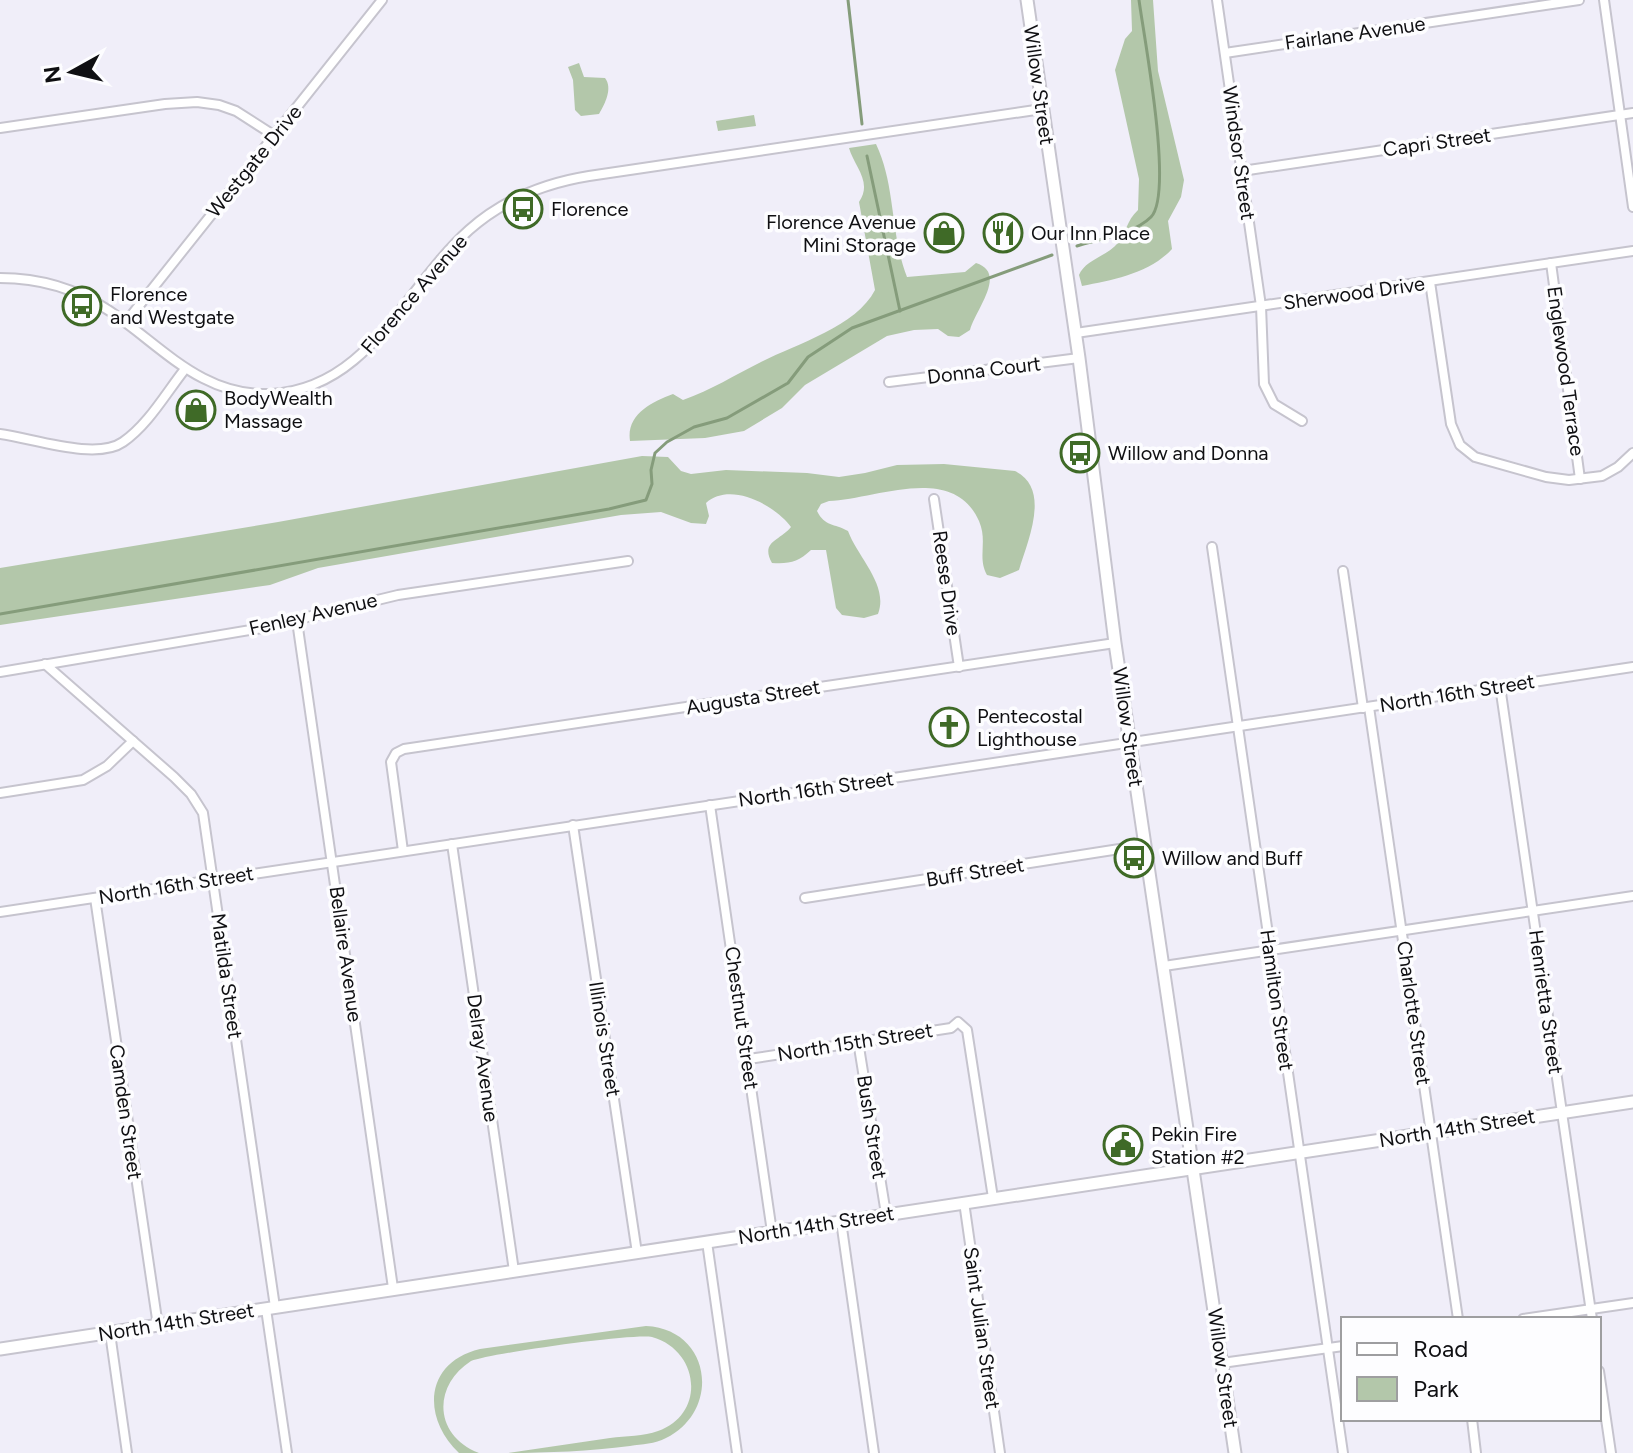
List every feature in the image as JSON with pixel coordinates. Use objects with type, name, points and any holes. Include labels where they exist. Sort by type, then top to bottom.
[{"type":"main road","name":"Willow Street","points":[[1027,0],[1076,333],[1115,643],[1235,1453]]},
{"type":"main road","name":"North 14th Street","points":[[0,1349],[1633,1102]]},
{"type":"street","name":"Westgate Drive","points":[[126,322],[382,0]]},
{"type":"street","name":"Windsor Street","points":[[1217,0],[1261,306],[1265,390],[1274,404],[1302,421]]},
{"type":"street","name":"Fairlane Avenue","points":[[1225,53],[1579,0]]},
{"type":"street","points":[[1604,0],[1633,207]]},
{"type":"street","points":[[0,128],[197,102],[236,111],[275,136]]},
{"type":"street","name":"Florence Avenue","points":[[0,278],[27,279],[63,287],[95,302],[126,322],[185,369],[215,385],[255,394],[302,388],[330,378],[370,347],[444,254],[468,231],[500,207],[543,187],[589,176],[1042,109]]},
{"type":"street","name":"Capri Street","points":[[1242,171],[1633,113]]},
{"type":"street","name":"Sherwood Drive","points":[[1076,333],[1633,251]]},
{"type":"street","name":"Englewood Terrace","points":[[1551,263],[1580,479]]},
{"type":"street","points":[[1430,282],[1451,424],[1460,445],[1475,457],[1522,471],[1546,477],[1580,479],[1609,472],[1633,453]]},
{"type":"street","name":"Donna Court","points":[[889,382],[1079,358]]},
{"type":"street","points":[[0,434],[91,450],[116,446],[132,434],[185,369]]},
{"type":"street","name":"Reese Drive","points":[[934,499],[959,667]]},
{"type":"street","name":"Hamilton Street","points":[[1212,547],[1343,1453]]},
{"type":"street","name":"Fenley Avenue","points":[[0,672],[297,621],[385,598],[628,561]]},
{"type":"street","name":"Charlotte Street","points":[[1343,571],[1401,930],[1458,1317]]},
{"type":"street","name":"Bellaire Avenue","points":[[297,621],[393,1288]]},
{"type":"street","name":"Augusta Street","points":[[403,851],[392,757],[404,749],[1115,643]]},
{"type":"street","name":"Matilda Street","points":[[45,664],[174,777],[196,800],[206,826],[287,1453]]},
{"type":"street","name":"North 16th Street","points":[[0,912],[1633,667]]},
{"type":"street","name":"Henrietta Street","points":[[1500,686],[1591,1314]]},
{"type":"street","points":[[0,793],[83,780],[107,766],[133,741]]},
{"type":"street","name":"Chestnut Street","points":[[710,805],[772,1232]]},
{"type":"street","name":"Illinois Street","points":[[573,825],[637,1253]]},
{"type":"street","name":"Delray Avenue","points":[[452,844],[514,1271]]},
{"type":"street","name":"Buff Street","points":[[805,898],[1145,845]]},
{"type":"street","points":[[1164,966],[1633,896]]},
{"type":"street","name":"Camden Street","points":[[95,898],[158,1326]]},
{"type":"street","name":"North 15th Street","points":[[749,1059],[951,1028],[958,1022],[967,1030],[993,1198]]},
{"type":"street","name":"Bush Street","points":[[858,1041],[886,1214]]},
{"type":"street","name":"Saint Julian Street","points":[[964,1202],[1000,1453]]},
{"type":"street","points":[[841,1221],[874,1453]]},
{"type":"street","points":[[707,1242],[737,1453]]},
{"type":"street","points":[[1550,1317],[1591,1314],[1633,1303]]},
{"type":"street","points":[[110,1333],[127,1453]]},
{"type":"street","points":[[1222,1363],[1341,1346]]},
{"type":"street","points":[[1601,1385],[1611,1453]]},
{"type":"street","points":[[1472,1421],[1476,1453]]},
{"type":"green space","points":[[1131,0],[1153,0],[1158,71],[1184,180],[1181,197],[1168,221],[1172,249],[1142,270],[1082,286],[1079,275],[1082,270],[1118,243],[1138,210],[1139,179],[1115,70],[1125,39],[1132,31]]},
{"type":"green space","points":[[579,63],[584,77],[605,78],[607,82],[607,96],[599,114],[581,116],[575,110],[573,80],[568,67]]},
{"type":"green space","points":[[754,115],[756,126],[718,131],[716,121]]},
{"type":"green space","points":[[876,144],[887,176],[898,244],[907,277],[965,272],[976,263],[985,268],[989,275],[987,293],[970,330],[959,337],[948,336],[938,329],[887,336],[805,385],[782,408],[744,431],[705,438],[630,441],[636,417],[656,401],[673,394],[683,400],[703,392],[824,333],[866,303],[875,290],[859,202],[864,188],[849,148]]},
{"type":"green space","points":[[642,456],[668,457],[681,471],[691,474],[726,470],[839,477],[897,465],[944,464],[1015,471],[1026,479],[1032,490],[1034,517],[1019,570],[1000,578],[987,575],[984,568],[979,521],[967,503],[951,493],[932,488],[911,488],[821,504],[817,511],[820,516],[848,531],[876,582],[880,603],[878,614],[864,618],[842,615],[836,608],[826,550],[811,550],[793,561],[772,563],[768,550],[770,546],[791,527],[774,511],[752,498],[727,494],[706,503],[709,516],[706,524],[691,523],[661,512],[621,515],[318,568],[270,585],[0,625],[0,568],[278,522]]},
{"type":"green space","points":[[646,1326],[668,1331],[684,1341],[696,1355],[701,1373],[701,1391],[696,1409],[684,1425],[666,1438],[648,1444],[599,1449],[508,1453],[647,1434],[674,1422],[684,1411],[690,1397],[691,1382],[687,1368],[680,1355],[668,1344],[652,1337],[640,1337],[563,1344],[471,1361],[458,1371],[449,1384],[444,1410],[446,1423],[453,1435],[479,1453],[459,1453],[447,1439],[434,1408],[435,1392],[439,1378],[448,1366],[462,1356],[480,1349]]},
{"type":"waterway","points":[[848,0],[862,124]]},
{"type":"waterway","points":[[1077,246],[1135,228],[1151,217],[1157,202],[1160,178],[1156,114],[1139,0]]},
{"type":"waterway","points":[[867,156],[900,311]]},
{"type":"waterway","points":[[0,614],[609,509],[646,500],[652,484],[655,453],[667,442],[694,427],[727,418],[788,383],[808,357],[852,328],[1052,255]]},
{"type":"place","name":"Florence","points":[[523,209]]},
{"type":"place","name":"Florence Avenue Mini Storage","points":[[944,233]]},
{"type":"place","name":"Our Inn Place","points":[[1003,233]]},
{"type":"place","name":"Florence and Westgate","points":[[82,306]]},
{"type":"place","name":"BodyWealth Massage","points":[[196,410]]},
{"type":"place","name":"Willow and Donna","points":[[1080,453]]},
{"type":"place","name":"Pentecostal Lighthouse","points":[[949,727]]},
{"type":"place","name":"Willow and Buff","points":[[1134,858]]},
{"type":"place","name":"Pekin Fire Station #2","points":[[1123,1145]]}]
